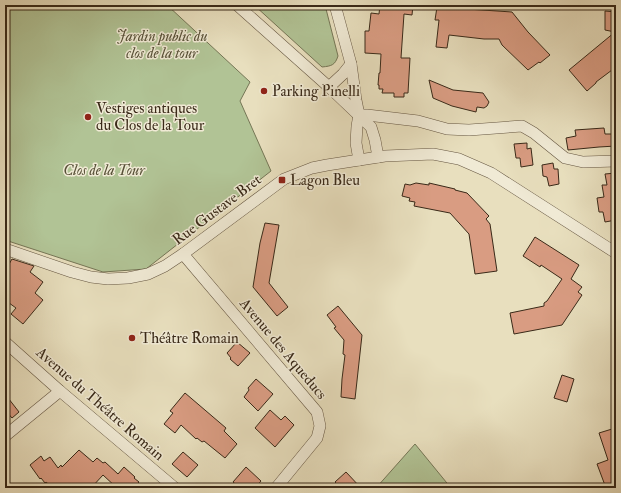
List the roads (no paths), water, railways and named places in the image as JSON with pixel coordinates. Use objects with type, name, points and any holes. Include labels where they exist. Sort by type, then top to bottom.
[{"type":"street","points":[[237,5],[328,86],[371,128],[378,158]]},
{"type":"street","points":[[336,5],[351,64],[359,115],[356,143],[359,160]]},
{"type":"street","points":[[328,86],[343,74],[351,64]]},
{"type":"street","points":[[359,115],[418,121],[447,129],[470,130],[522,126],[534,133],[565,158],[583,162],[616,162]]},
{"type":"street","name":"Rue Gustave Bret","points":[[5,249],[91,277],[108,279],[128,278],[148,274],[165,266],[183,254],[284,179],[312,168],[327,165],[378,158],[433,154],[459,159],[491,173],[616,253]]},
{"type":"street","name":"Avenue des Aqueducs","points":[[183,254],[317,412],[320,426],[317,438],[276,488]]},
{"type":"street","name":"Avenue du Théâtre Romain","points":[[5,342],[60,391],[175,488]]},
{"type":"street","points":[[5,436],[60,391]]},
{"type":"place","name":"Parking Pinelli","points":[[264,91]]},
{"type":"place","name":"Vestiges antiques du Clos de la Tour","points":[[88,117]]},
{"type":"place","name":"Lagon Bleu","points":[[282,180]]},
{"type":"place","name":"Théâtre Romain","points":[[132,338]]},
{"type":"park label","name":"Jardin public du clos de la tour","points":[[162,44]]},
{"type":"park label","name":"Clos de la Tour","points":[[104,170]]}]
